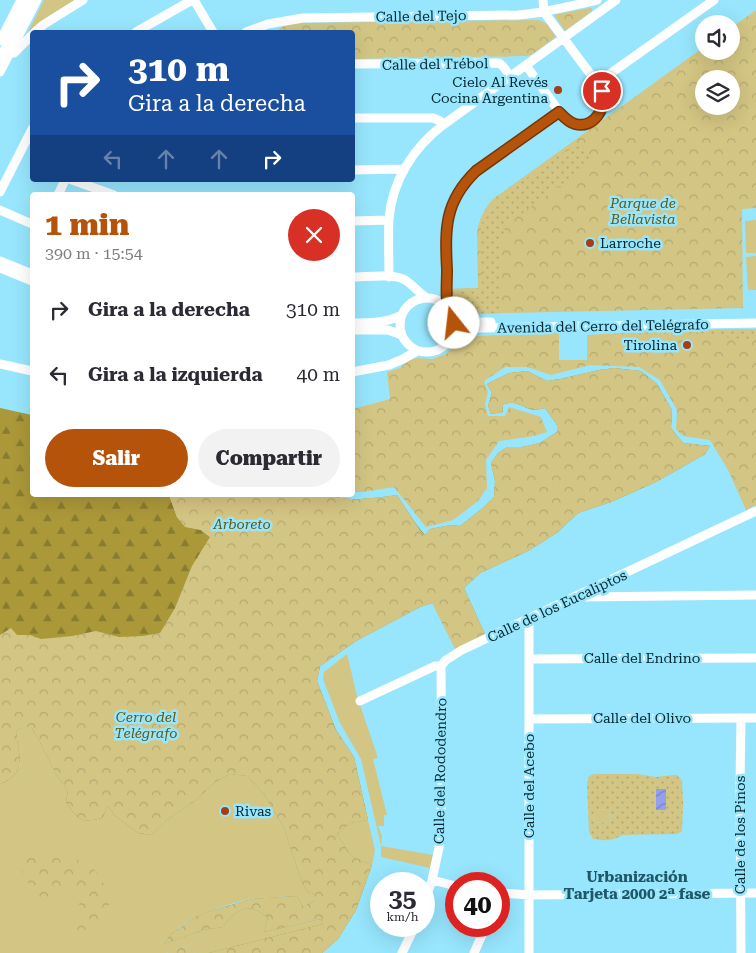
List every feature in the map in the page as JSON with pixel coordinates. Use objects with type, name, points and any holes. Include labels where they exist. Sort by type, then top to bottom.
[{"type":"street","points":[[0,72],[2,45],[22,0]]},
{"type":"street","points":[[2,45],[30,0]]},
{"type":"street","points":[[2,60],[37,0]]},
{"type":"street","points":[[38,30],[83,0]]},
{"type":"street","points":[[140,30],[193,0],[212,30]]},
{"type":"street","points":[[526,65],[566,119],[575,124],[585,124],[598,117],[604,98],[597,84],[544,12],[543,0]]},
{"type":"street","name":"Calle del Tejo","points":[[268,28],[304,18],[535,14],[596,0]]},
{"type":"street","points":[[389,277],[389,220],[394,193],[404,169],[422,143],[432,133],[616,0]]},
{"type":"street","points":[[597,84],[714,0]]},
{"type":"street","points":[[2,60],[30,37]]},
{"type":"street","name":"Calle del Trébol","points":[[355,64],[499,63],[506,70],[509,77]]},
{"type":"street","points":[[355,371],[395,363],[417,351],[437,350],[445,345],[454,330],[454,323],[447,302],[446,236],[449,214],[457,194],[465,181],[476,171],[559,112]]},
{"type":"street","points":[[355,118],[433,118],[440,121],[443,125]]},
{"type":"street","points":[[0,192],[30,133]]},
{"type":"street","points":[[355,170],[404,169]]},
{"type":"street","points":[[78,182],[106,192]]},
{"type":"street","points":[[0,210],[30,223]]},
{"type":"street","points":[[355,221],[389,220]]},
{"type":"street","points":[[0,260],[30,273]]},
{"type":"street","points":[[0,268],[30,280]]},
{"type":"street","points":[[355,277],[396,276],[427,298]]},
{"type":"street","points":[[407,282],[410,292],[409,305]]},
{"type":"street","points":[[395,363],[403,352],[404,338],[400,324],[402,315],[409,305],[414,301],[427,298],[434,299],[443,303],[451,313]]},
{"type":"street","name":"Avenida del Cerro del Telégrafo","points":[[451,313],[459,320],[479,322],[756,317]]},
{"type":"street","points":[[355,324],[381,322],[402,315]]},
{"type":"street","name":"Avenida del Cerro del Telégrafo","points":[[451,337],[462,331],[480,328],[756,322]]},
{"type":"street","points":[[355,330],[388,330],[404,338],[417,351]]},
{"type":"street","points":[[0,364],[30,371]]},
{"type":"street","name":"Calle de los Eucaliptos","points":[[360,701],[435,666],[442,666],[446,660],[462,650],[526,620],[577,597],[596,593],[756,511]]},
{"type":"street","points":[[596,593],[756,596]]},
{"type":"street","name":"Calle del Acebo","points":[[526,620],[528,625],[529,659],[529,953]]},
{"type":"street","name":"Calle del Endrino","points":[[529,659],[756,658]]},
{"type":"street","name":"Calle del Rododendro","points":[[434,872],[439,848],[441,804],[442,666]]},
{"type":"street","name":"Calle de los Pinos","points":[[741,718],[741,953]]},
{"type":"street","name":"Calle del Olivo","points":[[529,719],[756,718]]},
{"type":"street","points":[[510,894],[756,893]]},
{"type":"street","points":[[402,953],[410,937]]},
{"type":"street","points":[[474,953],[481,937]]},
{"type":"green space","points":[[44,0],[75,0],[52,14],[28,32]]},
{"type":"green space","points":[[592,8],[592,11],[565,31],[554,15]]},
{"type":"green space","name":"Parque de Bellavista","points":[[756,10],[756,208],[742,209],[743,308],[503,313],[477,314],[477,317],[459,313],[454,307],[452,289],[478,288],[477,233],[482,214],[493,199],[695,53],[695,60],[740,60],[740,22]]},
{"type":"green space","points":[[539,20],[547,24],[556,37],[527,56],[355,59],[355,30],[278,30],[291,24]]},
{"type":"green space","points":[[580,145],[592,162],[505,228],[499,252],[501,313],[477,314],[477,317],[459,313],[452,302],[452,289],[482,288],[480,232],[483,220],[489,209],[507,192],[561,154]]},
{"type":"green space","points":[[756,220],[756,253],[746,253],[745,221]]},
{"type":"green space","points":[[756,256],[756,290],[748,290],[746,257]]},
{"type":"green space","points":[[756,329],[756,505],[746,510],[728,470],[710,440],[683,436],[676,429],[677,410],[660,380],[639,367],[590,365],[551,375],[527,367],[505,367],[484,381],[488,392],[485,404],[488,416],[505,416],[509,407],[541,417],[547,432],[534,436],[499,441],[486,460],[487,488],[478,501],[453,520],[426,527],[394,487],[355,492],[355,408],[390,399],[387,372],[400,368],[409,360],[418,358],[432,359],[446,354],[463,337],[559,332],[559,360],[587,360],[587,335],[654,331]]},
{"type":"green space","points":[[756,329],[756,340],[685,332],[685,330]]},
{"type":"green space","name":"Cerro del Telégrafo","points":[[614,368],[641,371],[657,384],[672,410],[671,428],[683,443],[710,446],[705,454],[656,482],[611,502],[578,513],[558,532],[528,551],[480,573],[464,588],[485,634],[432,603],[420,607],[356,641],[320,666],[317,681],[336,730],[354,757],[368,820],[350,823],[337,834],[351,856],[372,865],[356,910],[338,939],[322,953],[209,953],[323,924],[321,919],[264,932],[268,917],[255,910],[248,909],[235,913],[223,927],[203,930],[164,944],[171,934],[196,917],[210,911],[252,899],[297,896],[303,907],[314,901],[314,894],[308,892],[302,883],[284,828],[264,794],[247,776],[230,774],[215,782],[196,800],[167,820],[151,835],[138,833],[114,815],[108,806],[102,818],[95,820],[80,819],[66,802],[68,790],[57,776],[31,727],[22,727],[16,732],[19,756],[18,769],[9,780],[0,784],[0,408],[30,415],[30,497],[170,497],[177,517],[185,526],[201,530],[210,537],[327,497],[354,499],[397,495],[425,535],[430,529],[451,525],[460,526],[494,497],[495,481],[491,463],[498,453],[507,447],[522,447],[540,443],[557,432],[557,425],[545,408],[532,409],[511,403],[502,405],[503,412],[491,414],[488,406],[492,393],[487,384],[509,373],[527,371],[547,381]]},
{"type":"green space","name":"Cerro del Telégrafo","points":[[614,368],[641,371],[657,384],[672,410],[671,428],[683,443],[710,446],[705,454],[656,482],[611,502],[578,513],[558,532],[528,551],[480,573],[464,588],[485,634],[455,649],[432,603],[420,607],[356,641],[320,666],[317,681],[336,730],[354,757],[368,820],[350,823],[337,834],[351,856],[372,865],[356,910],[338,939],[322,953],[209,953],[323,924],[321,919],[264,932],[268,917],[255,910],[248,909],[235,913],[223,927],[203,930],[164,944],[171,934],[196,917],[210,911],[252,899],[297,896],[303,907],[314,901],[314,894],[308,892],[302,883],[284,828],[264,794],[247,776],[230,774],[215,782],[196,800],[167,820],[151,835],[138,833],[114,815],[108,806],[102,818],[95,820],[80,819],[66,802],[68,790],[57,776],[31,727],[22,727],[16,732],[19,756],[18,769],[9,780],[0,784],[0,635],[11,628],[17,635],[30,635],[41,639],[96,631],[119,637],[160,633],[175,608],[192,566],[210,537],[201,530],[185,527],[177,517],[170,497],[338,497],[354,499],[397,495],[424,535],[430,529],[451,525],[460,526],[494,497],[495,481],[491,463],[498,453],[507,447],[522,447],[540,443],[557,432],[557,425],[545,408],[532,409],[511,403],[502,405],[503,412],[491,414],[488,406],[492,393],[487,384],[509,373],[527,371],[547,381]]},
{"type":"green space","points":[[347,654],[357,696],[378,758],[373,759],[387,815],[384,815],[384,826],[378,826],[382,836],[381,846],[361,759],[340,723],[323,679],[324,672]]},
{"type":"green space","points":[[22,727],[31,727],[57,776],[68,790],[108,805],[151,835],[167,820],[196,800],[215,782],[230,774],[247,776],[264,794],[284,828],[302,883],[314,894],[314,901],[302,907],[297,896],[268,897],[228,905],[191,920],[171,935],[164,944],[203,930],[223,927],[235,913],[244,909],[255,910],[268,917],[264,932],[322,919],[323,925],[209,953],[194,953],[199,946],[199,941],[166,953],[0,953],[0,784],[20,767],[16,732]]},
{"type":"green space","points":[[594,774],[637,774],[656,777],[677,775],[682,781],[682,831],[677,834],[622,835],[608,840],[593,839],[589,832],[587,783],[589,776]],"holes":[[[594,809],[611,810],[610,823],[593,822]]]},
{"type":"green space","points":[[594,809],[611,810],[610,823],[593,822]]},
{"type":"green space","points":[[368,820],[375,850],[372,865],[351,856],[337,834],[350,823]]},
{"type":"green space","points":[[381,846],[433,855],[430,868],[381,857]]},
{"type":"green space","points":[[27,853],[67,857],[88,865],[100,877],[106,890],[109,908],[107,916],[92,929],[86,931],[77,930],[79,904],[77,895],[64,890],[44,900],[34,894],[18,864],[20,857]]},
{"type":"green space","points":[[199,941],[199,946],[194,953],[166,953]]},
{"type":"water","points":[[656,789],[666,789],[666,810],[656,810]]},
{"type":"place","name":"Cielo Al Revés Cocina Argentina","points":[[558,90]]},
{"type":"place","name":"Larroche","points":[[590,243]]},
{"type":"place","name":"Tirolina","points":[[687,345]]},
{"type":"place","name":"Rivas","points":[[225,811]]},
{"type":"district","name":"Urbanización Tarjeta 2000 2ª fase","points":[[637,886]]},
{"type":"route","points":[[454,323],[447,302],[447,221],[451,206],[465,181],[476,171],[559,112],[575,124],[590,123],[598,117],[602,109],[604,98],[602,91]]},
{"type":"park label","name":"Arboreto","points":[[242,524]]}]
